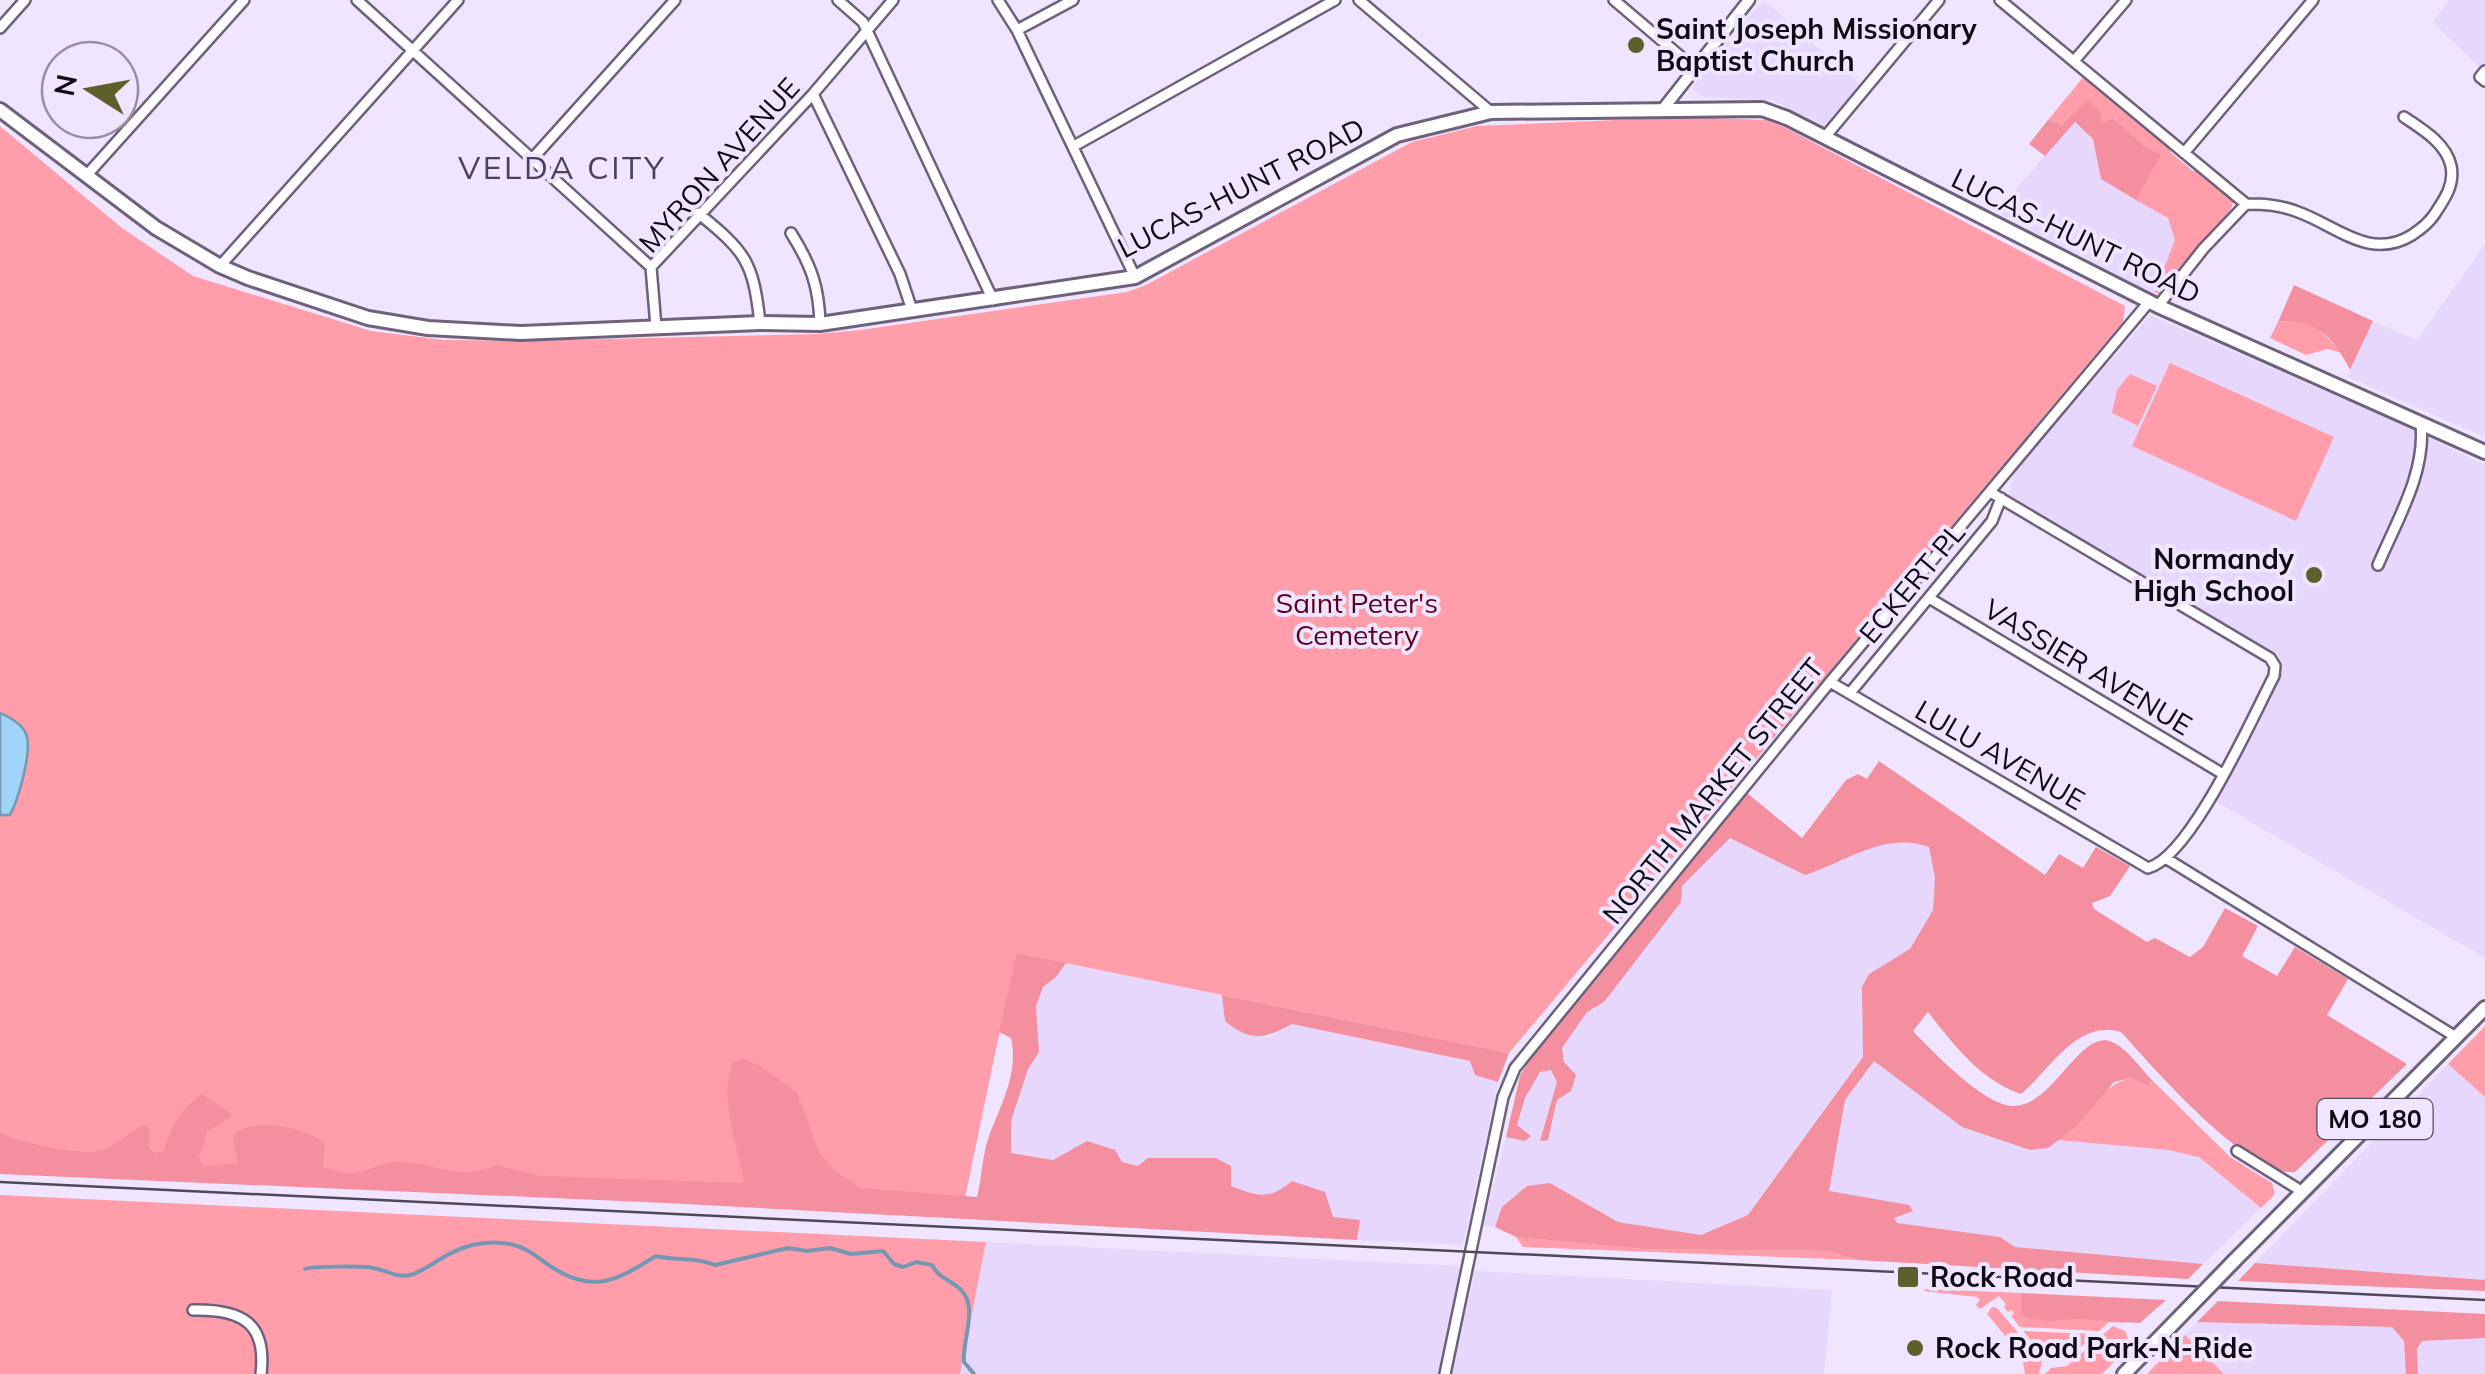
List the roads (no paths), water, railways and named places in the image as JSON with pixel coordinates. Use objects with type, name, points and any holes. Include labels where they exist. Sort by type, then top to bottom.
[{"type":"main road","name":"LUCAS-HUNT ROAD","points":[[0,110],[156,228],[220,266],[368,318],[428,328],[521,333],[820,324],[1135,277],[1397,135],[1490,112],[1762,109],[2153,304],[2485,452]]},
{"type":"main road","name":"MO 180","points":[[2124,1374],[2485,1008]]},
{"type":"street","points":[[0,28],[25,0]]},
{"type":"street","points":[[86,176],[244,0]]},
{"type":"street","points":[[357,0],[651,266]]},
{"type":"street","points":[[220,266],[458,0]]},
{"type":"street","points":[[532,158],[676,0]]},
{"type":"street","points":[[838,0],[863,22],[993,300]]},
{"type":"street","name":"MYRON AVENUE","points":[[656,327],[651,266],[813,94],[893,0]]},
{"type":"street","points":[[998,0],[1017,30],[1135,277]]},
{"type":"street","points":[[1017,30],[1072,0]]},
{"type":"street","points":[[1074,146],[1336,0]]},
{"type":"street","points":[[1359,0],[1490,112]]},
{"type":"street","points":[[1614,0],[1693,68]]},
{"type":"street","points":[[1663,109],[1749,0]]},
{"type":"street","points":[[1825,138],[1939,0]]},
{"type":"street","points":[[2000,0],[2246,204],[2271,204],[2294,210],[2359,242],[2377,246],[2396,244],[2428,224],[2451,184],[2447,154],[2404,117]]},
{"type":"street","points":[[2074,61],[2126,0]]},
{"type":"street","points":[[2184,153],[2313,0]]},
{"type":"street","points":[[813,94],[900,274],[912,310]]},
{"type":"street","name":"NORTH MARKET STREET","points":[[1445,1374],[1503,1096],[1515,1068],[1990,492],[2153,304],[2246,204]]},
{"type":"street","points":[[698,213],[733,242],[748,262],[756,284],[760,323]]},
{"type":"street","points":[[791,233],[810,263],[820,299],[820,324]]},
{"type":"street","points":[[2378,566],[2420,467],[2424,448],[2421,424]]},
{"type":"street","points":[[1990,492],[2270,658],[2274,676],[2194,824],[2167,859],[2456,1037]]},
{"type":"street","name":"ECKERT PL","points":[[1850,693],[1992,522],[2001,498]]},
{"type":"street","name":"VASSIER AVENUE","points":[[1929,598],[2223,774]]},
{"type":"street","name":"LULU AVENUE","points":[[1830,682],[2148,868],[2167,859]]},
{"type":"street","points":[[2237,1151],[2303,1192]]},
{"type":"street","points":[[193,1310],[235,1316],[255,1330],[260,1335],[263,1353],[261,1374]]},
{"type":"water","points":[[0,713],[22,727],[28,741],[24,775],[10,815],[0,815]]},
{"type":"waterway","points":[[305,1269],[368,1267],[405,1276],[463,1248],[500,1243],[516,1245],[565,1275],[592,1282],[617,1277],[656,1256],[715,1265],[788,1248],[830,1248],[851,1254],[883,1251],[894,1264],[903,1267],[916,1262],[932,1265],[962,1291],[969,1306],[964,1362],[974,1374]]},
{"type":"tram line","points":[[0,1182],[2485,1300]]},
{"type":"place","name":"Saint Joseph Missionary Baptist Church","points":[[1636,45]]},
{"type":"place","name":"Normandy High School","points":[[2314,575]]},
{"type":"place","name":"Rock Road","points":[[1908,1277]]},
{"type":"place","name":"Rock Road Park-N-Ride","points":[[1915,1348]]},
{"type":"district","name":"VELDA CITY","points":[[562,168]]},
{"type":"park label","name":"Saint Peter's Cemetery","points":[[1357,619]]}]
